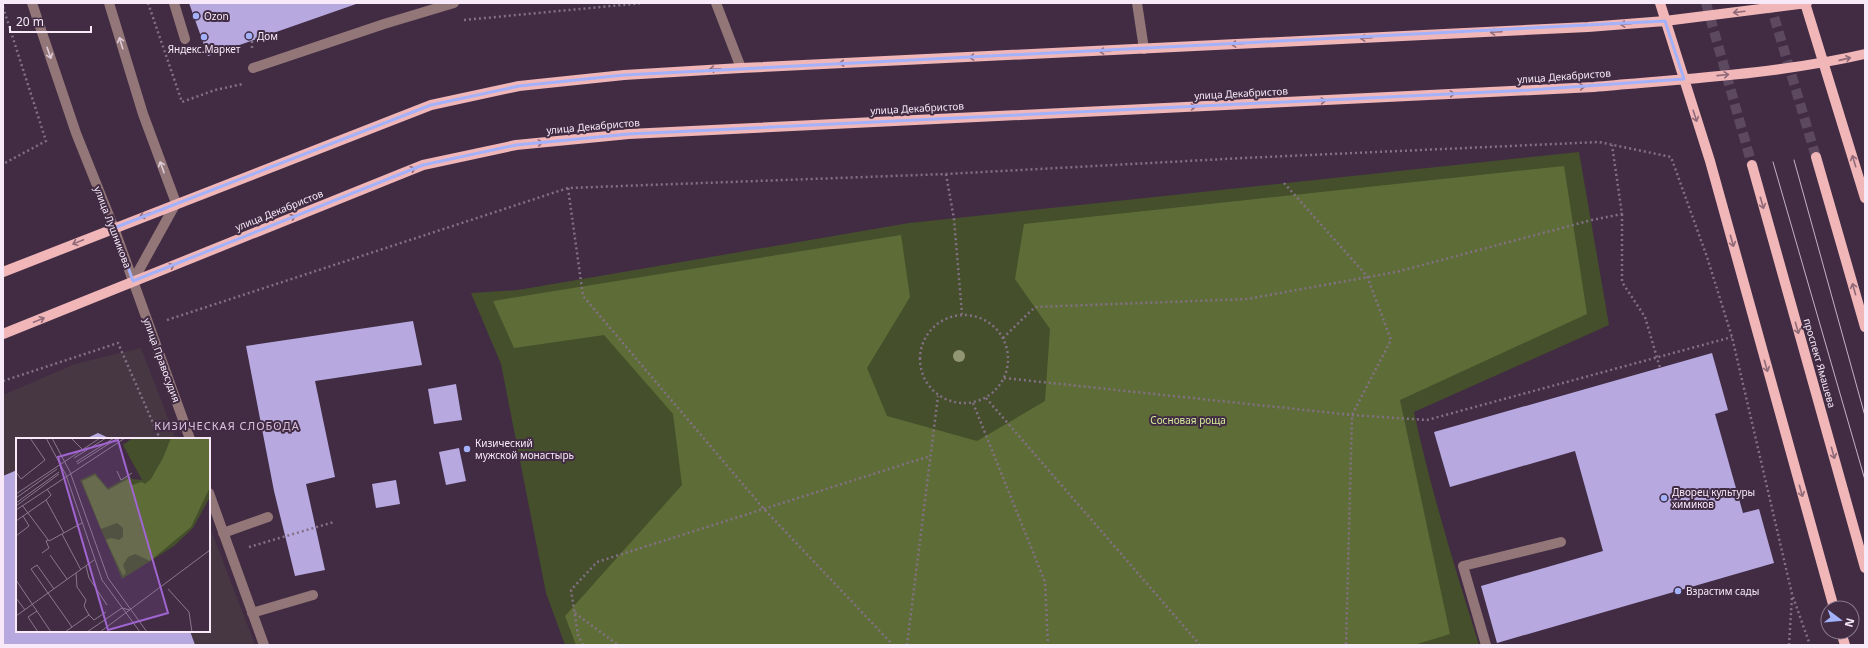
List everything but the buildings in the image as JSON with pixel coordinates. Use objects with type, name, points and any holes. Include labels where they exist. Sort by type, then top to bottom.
[{"type":"main road","points":[[1660,3],[1710,161],[1832,600]]},
{"type":"main road","points":[[3,272],[176,203],[431,105],[519,86],[624,75],[742,68],[1588,27],[1665,21],[1806,3],[1865,198]]},
{"type":"main road","name":"улица Декабристов","points":[[3,334],[423,165],[516,145],[630,134],[1499,92],[1684,79],[1824,63],[1865,54]]},
{"type":"main road","points":[[1816,157],[1865,327]]},
{"type":"main road","name":"проспект Ямашева","points":[[1752,165],[1865,568]]},
{"type":"street","name":"улица Лушникова","points":[[32,3],[76,132],[133,281]]},
{"type":"street","points":[[109,3],[143,114],[176,203]]},
{"type":"street","points":[[174,3],[185,39]]},
{"type":"street","points":[[252,68],[384,24],[454,3]]},
{"type":"street","points":[[716,3],[742,68]]},
{"type":"street","points":[[1137,3],[1144,49]]},
{"type":"street","name":"улица Лушникова","points":[[133,281],[176,203]]},
{"type":"street","name":"улица Правосудия","points":[[133,281],[190,438]]},
{"type":"street","points":[[210,496],[264,645]]},
{"type":"street","points":[[223,533],[268,517]]},
{"type":"street","points":[[1486,645],[1463,566],[1561,542]]},
{"type":"street","points":[[252,614],[313,595]]},
{"type":"path","points":[[148,3],[182,102],[215,90],[250,82]]},
{"type":"path","points":[[457,20],[642,3]]},
{"type":"path","points":[[3,7],[46,141],[3,164]]},
{"type":"path","points":[[160,322],[568,188],[946,174],[1243,158],[1591,143],[1612,145],[1671,157],[1708,257],[1732,337],[1792,594],[1810,645]]},
{"type":"path","points":[[1612,145],[1622,214],[1622,282],[1644,317],[1660,368]]},
{"type":"path","points":[[946,174],[954,219],[962,314]]},
{"type":"path","points":[[1284,183],[1367,276],[1391,340],[1352,415],[1346,645]]},
{"type":"path","points":[[568,188],[584,296],[763,508],[894,645]]},
{"type":"path","points":[[1003,338],[1035,307],[1247,299],[1367,276],[1396,272],[1592,220],[1622,214]]},
{"type":"path","points":[[962,314],[979,317],[993,325],[1003,338],[1008,351],[1008,365],[1004,378],[996,390],[986,398],[973,403],[955,403],[938,396],[926,383],[919,366],[920,348],[928,332],[943,319],[962,314]]},
{"type":"path","points":[[1004,378],[1352,415],[1427,420],[1732,337]]},
{"type":"path","points":[[3,381],[118,343],[160,438]]},
{"type":"path","points":[[907,645],[938,396]]},
{"type":"path","points":[[986,398],[1200,645]]},
{"type":"path","points":[[973,403],[1045,582],[1048,645]]},
{"type":"path","points":[[583,645],[578,635],[571,590],[597,562],[930,456]]},
{"type":"path","points":[[249,547],[334,522]]},
{"type":"path","points":[[1789,645],[1792,594]]},
{"type":"path","points":[[574,613],[618,645]]},
{"type":"highlighted area","points":[[1665,21],[1684,79],[1530,90],[629,134],[516,145],[423,165],[133,281],[114,228],[431,105],[519,86],[624,75]]},
{"type":"shaded area","points":[[141,348],[176,438],[16,438],[16,632],[210,632],[210,528],[255,645],[3,645],[3,395],[75,364]]},
{"type":"green space","name":"Сосновая роща","points":[[1579,152],[1609,325],[1414,412],[1452,558],[1479,645],[565,645],[546,593],[501,364],[471,293],[518,290],[909,223]]},
{"type":"green space","name":"Сосновая роща","points":[[1564,166],[1587,314],[1400,400],[1450,634],[1414,645],[576,645],[565,616],[682,485],[673,414],[604,335],[514,348],[493,301],[901,235],[910,297],[867,368],[887,416],[977,441],[1045,401],[1050,329],[1015,279],[1024,224]]},
{"type":"tunnel","points":[[1706,3],[1752,165]]},
{"type":"tunnel","points":[[1770,3],[1816,157]]},
{"type":"tram line","points":[[1794,160],[1865,416]]},
{"type":"tram line","points":[[1773,162],[1865,480]]},
{"type":"place","name":"Ozon","points":[[196,16]]},
{"type":"place","name":"Дом","points":[[249,36]]},
{"type":"place","name":"Яндекс.Маркет","points":[[204,37]]},
{"type":"place","name":"Кизический мужской монастырь","points":[[467,449]]},
{"type":"place","name":"Дворец культуры химиков","points":[[1664,498]]},
{"type":"place","name":"Взрастим сады","points":[[1678,591]]},
{"type":"district","name":"КИЗИЧЕСКАЯ СЛОБОДА","points":[[227,426]]}]
